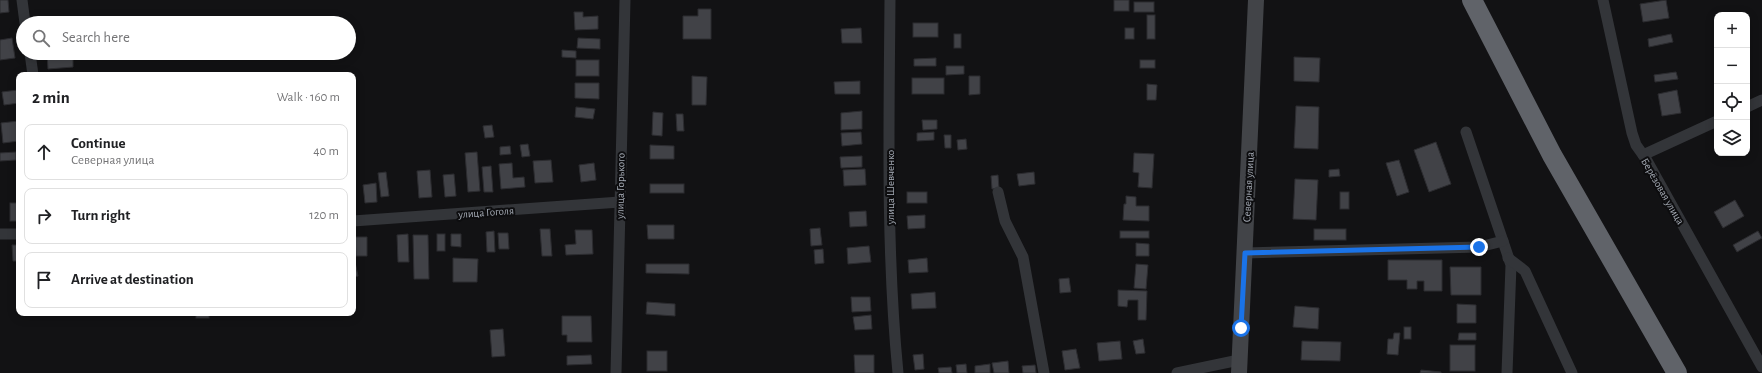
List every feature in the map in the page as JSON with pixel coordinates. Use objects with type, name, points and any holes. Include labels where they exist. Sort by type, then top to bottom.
[{"type":"highway","points":[[1472,0],[1552,155],[1677,373]]},
{"type":"street","points":[[22,0],[24,16]]},
{"type":"street","name":"улица Горького","points":[[616,373],[625,0]]},
{"type":"street","name":"улица Шевченко","points":[[890,0],[890,236],[893,321],[898,373]]},
{"type":"street","name":"Северная улица","points":[[1239,366],[1256,0]]},
{"type":"street","name":"Берёзовая улица","points":[[1603,0],[1632,133],[1636,145],[1762,367]]},
{"type":"street","points":[[31,60],[33,72]]},
{"type":"street","points":[[1750,106],[1762,100]]},
{"type":"street","points":[[1642,155],[1714,122]]},
{"type":"street","points":[[1466,132],[1511,265],[1507,373]]},
{"type":"street","points":[[998,192],[1005,221],[1023,257],[1044,373]]},
{"type":"street","name":"улица Гоголя","points":[[356,221],[620,202]]},
{"type":"street","points":[[0,234],[16,234]]},
{"type":"street","points":[[1245,253],[1479,247],[1503,241]]},
{"type":"street","points":[[1508,258],[1525,270],[1572,373]]},
{"type":"street","points":[[1177,373],[1239,366]]},
{"type":"building","points":[[0,0],[8,0],[9,12],[0,13]]},
{"type":"building","points":[[1114,0],[1129,0],[1129,11],[1114,11]]},
{"type":"building","points":[[1666,0],[1669,18],[1643,22],[1640,4]]},
{"type":"building","points":[[1134,2],[1154,2],[1154,12],[1134,12]]},
{"type":"building","points":[[698,9],[711,9],[711,39],[683,39],[683,16],[698,16]]},
{"type":"building","points":[[574,12],[583,12],[583,17],[598,16],[598,29],[575,30]]},
{"type":"building","points":[[1147,15],[1155,15],[1155,39],[1147,39]]},
{"type":"building","points":[[913,23],[938,23],[938,37],[913,37]]},
{"type":"building","points":[[861,28],[862,43],[842,43],[841,29]]},
{"type":"building","points":[[1125,28],[1134,28],[1134,39],[1125,39]]},
{"type":"building","points":[[954,34],[961,34],[961,48],[954,48]]},
{"type":"building","points":[[1671,34],[1673,42],[1649,47],[1648,39]]},
{"type":"building","points":[[12,38],[15,58],[0,60],[0,40]]},
{"type":"building","points":[[578,38],[600,39],[600,49],[577,48]]},
{"type":"building","points":[[562,50],[576,51],[576,58],[562,57]]},
{"type":"building","points":[[1294,57],[1320,58],[1319,82],[1294,81]]},
{"type":"building","points":[[936,58],[936,66],[914,66],[914,59]]},
{"type":"building","points":[[47,60],[73,60],[73,67],[48,69]]},
{"type":"building","points":[[576,60],[599,60],[599,76],[576,76]]},
{"type":"building","points":[[1140,60],[1155,60],[1155,68],[1140,68]]},
{"type":"building","points":[[946,66],[964,66],[964,74],[946,75]]},
{"type":"building","points":[[1676,72],[1678,79],[1655,82],[1654,75]]},
{"type":"building","points":[[692,76],[707,77],[706,105],[692,105]]},
{"type":"building","points":[[969,76],[980,76],[980,94],[969,95]]},
{"type":"building","points":[[912,78],[944,78],[944,94],[912,94]]},
{"type":"building","points":[[860,81],[860,94],[835,94],[834,82]]},
{"type":"building","points":[[575,83],[599,83],[599,99],[575,98]]},
{"type":"building","points":[[1147,84],[1157,85],[1156,100],[1147,100]]},
{"type":"building","points":[[16,90],[16,103],[4,105],[2,92]]},
{"type":"building","points":[[1677,90],[1681,113],[1662,116],[1658,94]]},
{"type":"building","points":[[1296,106],[1319,107],[1318,149],[1294,148]]},
{"type":"building","points":[[576,107],[595,109],[593,119],[575,117]]},
{"type":"building","points":[[862,111],[862,129],[841,130],[841,113]]},
{"type":"building","points":[[653,112],[663,113],[662,136],[652,135]]},
{"type":"building","points":[[676,114],[683,114],[684,131],[677,131]]},
{"type":"building","points":[[922,120],[937,120],[937,129],[923,130]]},
{"type":"building","points":[[16,121],[16,141],[3,143],[1,123]]},
{"type":"building","points":[[492,125],[494,137],[485,138],[483,126]]},
{"type":"building","points":[[861,132],[862,144],[842,146],[841,133]]},
{"type":"building","points":[[934,132],[934,140],[917,141],[917,133]]},
{"type":"building","points":[[944,135],[951,135],[951,148],[945,148]]},
{"type":"building","points":[[966,139],[967,149],[958,150],[957,140]]},
{"type":"building","points":[[1436,142],[1451,184],[1429,192],[1414,150]]},
{"type":"building","points":[[528,144],[530,156],[522,157],[520,145]]},
{"type":"building","points":[[650,145],[674,146],[674,159],[650,159]]},
{"type":"building","points":[[510,146],[511,154],[500,155],[500,147]]},
{"type":"building","points":[[16,152],[16,160],[0,161],[0,153]]},
{"type":"building","points":[[477,152],[480,191],[468,192],[465,153]]},
{"type":"building","points":[[1134,153],[1154,154],[1152,188],[1138,187],[1139,173],[1133,172]]},
{"type":"building","points":[[862,156],[862,167],[841,168],[840,157]]},
{"type":"building","points":[[551,160],[553,182],[535,183],[533,161]]},
{"type":"building","points":[[1399,160],[1409,192],[1397,196],[1386,163]]},
{"type":"building","points":[[512,163],[513,178],[524,177],[525,187],[501,189],[499,164]]},
{"type":"building","points":[[594,163],[596,180],[581,182],[579,165]]},
{"type":"building","points":[[491,166],[493,192],[484,192],[482,167]]},
{"type":"building","points":[[865,169],[866,185],[844,186],[843,170]]},
{"type":"building","points":[[1339,169],[1340,176],[1329,177],[1329,170]]},
{"type":"building","points":[[430,170],[432,197],[419,198],[417,171]]},
{"type":"building","points":[[386,172],[389,196],[381,197],[378,173]]},
{"type":"building","points":[[1034,172],[1035,184],[1019,186],[1017,174]]},
{"type":"building","points":[[454,174],[456,196],[445,197],[443,175]]},
{"type":"building","points":[[998,175],[999,188],[992,189],[991,176]]},
{"type":"building","points":[[1295,179],[1318,180],[1316,220],[1293,219]]},
{"type":"building","points":[[376,183],[377,202],[365,203],[363,185]]},
{"type":"building","points":[[650,184],[684,184],[684,193],[650,193]]},
{"type":"building","points":[[907,192],[927,192],[927,203],[907,203]]},
{"type":"building","points":[[1340,192],[1349,192],[1349,209],[1340,209]]},
{"type":"building","points":[[1126,196],[1136,197],[1136,206],[1149,206],[1149,221],[1123,220]]},
{"type":"building","points":[[1735,200],[1744,216],[1723,228],[1714,212]]},
{"type":"building","points":[[10,203],[16,203],[16,221],[10,221]]},
{"type":"building","points":[[866,211],[867,226],[850,227],[849,212]]},
{"type":"building","points":[[925,215],[925,228],[908,229],[907,216]]},
{"type":"building","points":[[647,225],[674,225],[674,239],[648,239]]},
{"type":"building","points":[[820,228],[822,245],[811,246],[810,229]]},
{"type":"building","points":[[540,229],[550,229],[552,256],[542,256]]},
{"type":"building","points":[[1314,229],[1346,229],[1346,240],[1314,240]]},
{"type":"building","points":[[575,230],[592,230],[593,254],[566,255],[565,245],[576,244]]},
{"type":"building","points":[[494,231],[495,252],[487,252],[486,232]]},
{"type":"building","points":[[1120,231],[1149,231],[1149,238],[1120,238]]},
{"type":"building","points":[[1758,231],[1762,238],[1737,252],[1733,245]]},
{"type":"building","points":[[498,233],[508,233],[509,249],[499,249]]},
{"type":"building","points":[[408,234],[409,262],[398,262],[397,235]]},
{"type":"building","points":[[437,234],[445,234],[445,251],[437,251]]},
{"type":"building","points":[[451,234],[461,234],[461,247],[451,246]]},
{"type":"building","points":[[413,235],[428,235],[429,279],[414,279]]},
{"type":"building","points":[[356,237],[367,237],[367,256],[356,256]]},
{"type":"building","points":[[1136,243],[1149,244],[1149,256],[1136,256]]},
{"type":"building","points":[[12,245],[16,245],[16,261],[13,261]]},
{"type":"building","points":[[869,246],[871,262],[848,264],[847,248]]},
{"type":"building","points":[[823,249],[824,263],[815,264],[814,250]]},
{"type":"building","points":[[453,258],[478,259],[477,282],[453,282]]},
{"type":"building","points":[[927,258],[928,272],[909,273],[908,260]]},
{"type":"building","points":[[1388,260],[1442,260],[1442,291],[1424,291],[1424,281],[1417,281],[1417,289],[1407,289],[1407,280],[1388,280]]},
{"type":"building","points":[[646,264],[689,264],[689,274],[646,273]]},
{"type":"building","points":[[1136,264],[1148,265],[1146,289],[1134,288]]},
{"type":"building","points":[[1450,267],[1481,267],[1481,295],[1451,295]]},
{"type":"building","points":[[1069,278],[1071,292],[1060,293],[1059,279]]},
{"type":"building","points":[[1118,290],[1147,291],[1146,320],[1138,320],[1138,300],[1128,300],[1127,307],[1118,306]]},
{"type":"building","points":[[935,292],[936,308],[912,309],[911,294]]},
{"type":"building","points":[[851,297],[870,297],[871,311],[852,312]]},
{"type":"building","points":[[647,302],[675,304],[675,316],[646,314]]},
{"type":"building","points":[[1457,304],[1476,305],[1476,323],[1457,323]]},
{"type":"building","points":[[1295,306],[1319,308],[1318,329],[1293,327]]},
{"type":"building","points":[[871,315],[872,329],[855,330],[853,317]]},
{"type":"building","points":[[196,316],[209,316],[209,318],[196,318]]},
{"type":"building","points":[[562,316],[591,316],[592,342],[567,342],[567,335],[562,335]]},
{"type":"building","points":[[1404,327],[1411,327],[1411,339],[1404,339]]},
{"type":"building","points":[[503,329],[505,356],[492,357],[490,330]]},
{"type":"building","points":[[1394,333],[1400,333],[1398,355],[1387,354],[1388,339],[1393,339]]},
{"type":"building","points":[[1459,333],[1476,333],[1476,340],[1458,340]]},
{"type":"building","points":[[1143,339],[1145,353],[1136,354],[1133,341]]},
{"type":"building","points":[[1120,341],[1122,359],[1099,361],[1097,343]]},
{"type":"building","points":[[1302,341],[1341,342],[1340,361],[1301,360]]},
{"type":"building","points":[[1450,345],[1475,345],[1475,371],[1450,371]]},
{"type":"building","points":[[1076,349],[1080,368],[1065,370],[1062,351]]},
{"type":"building","points":[[647,351],[667,351],[667,371],[647,371]]},
{"type":"building","points":[[923,354],[924,369],[915,370],[913,355]]},
{"type":"building","points":[[591,355],[592,364],[567,365],[567,356]]},
{"type":"building","points":[[854,355],[874,355],[874,373],[855,373]]},
{"type":"building","points":[[1008,361],[1009,373],[994,373],[992,363]]},
{"type":"building","points":[[966,364],[967,373],[957,373],[956,365]]},
{"type":"building","points":[[990,364],[990,373],[975,373],[975,366]]},
{"type":"building","points":[[1035,365],[1036,373],[1023,373],[1022,366]]},
{"type":"building","points":[[951,367],[952,373],[939,373],[938,368]]},
{"type":"building","points":[[1421,370],[1441,372],[1441,373],[1420,373]]},
{"type":"route","points":[[1241,328],[1245,253],[1479,247]]}]
